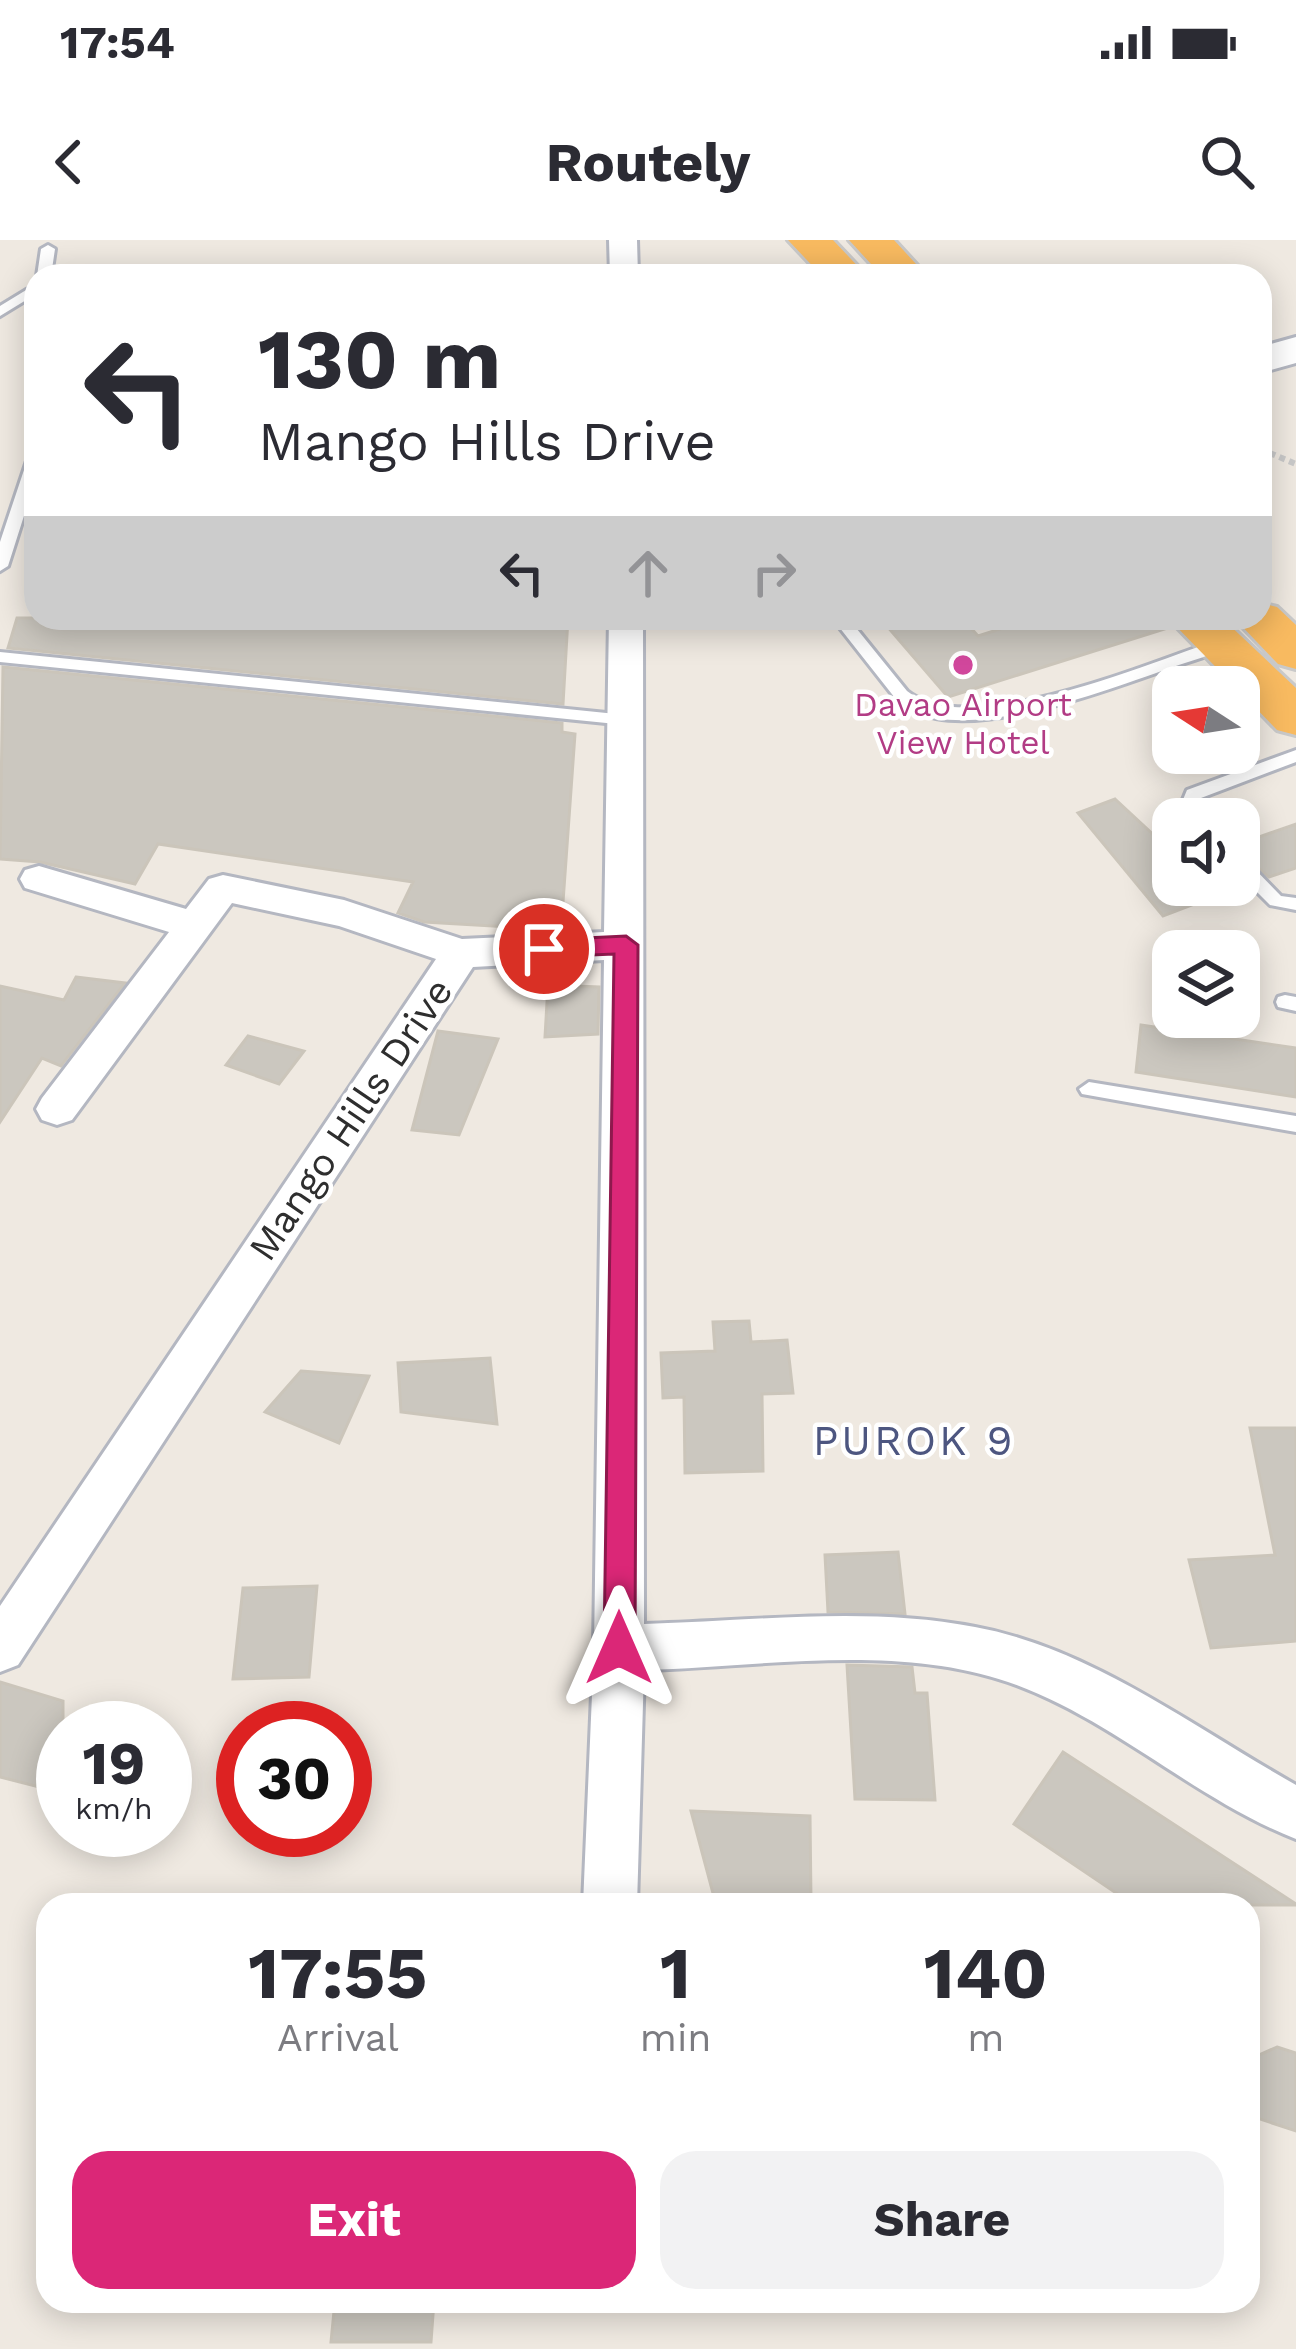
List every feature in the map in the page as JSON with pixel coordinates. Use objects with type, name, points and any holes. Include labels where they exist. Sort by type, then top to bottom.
[{"type":"highway","points":[[809,240],[834,264]]},
{"type":"highway","points":[[870,240],[894,264]]},
{"type":"highway","points":[[1226,630],[1296,718]]},
{"type":"highway","points":[[1232,630],[1296,653]]},
{"type":"street","points":[[610,1893],[619,1648],[626,630]]},
{"type":"street","points":[[39,879],[195,926]]},
{"type":"street","points":[[57,1109],[224,888],[344,914],[461,953]]},
{"type":"street","name":"Mango Hills Drive","points":[[0,1649],[461,953],[626,945]]},
{"type":"street","points":[[619,1648],[898,1642],[979,1651],[1090,1698],[1296,1814]]},
{"type":"lane","points":[[46,264],[48,249]]},
{"type":"lane","points":[[0,566],[24,492]]},
{"type":"lane","points":[[850,630],[909,702],[948,716],[1034,702],[1216,630]]},
{"type":"lane","points":[[0,657],[626,719]]},
{"type":"lane","points":[[1192,798],[1296,757]]},
{"type":"lane","points":[[1260,885],[1276,901],[1296,904]]},
{"type":"lane","points":[[1089,1089],[1296,1124]]},
{"type":"building","points":[[17,618],[24,618],[24,630],[567,630],[563,704],[8,648]]},
{"type":"building","points":[[890,630],[973,630],[978,636],[997,630],[1161,630],[948,697]]},
{"type":"building","points":[[3,667],[562,723],[562,732],[575,734],[561,930],[424,922],[398,913],[413,882],[158,844],[135,884],[40,862],[0,859]]},
{"type":"building","points":[[1115,799],[1152,833],[1152,903],[1078,813]]},
{"type":"building","points":[[1296,824],[1296,868],[1269,877],[1260,870],[1260,837]]},
{"type":"building","points":[[1155,906],[1189,906],[1163,916]]},
{"type":"building","points":[[76,977],[125,983],[61,1066],[42,1058],[0,1122],[0,986],[64,1000]]},
{"type":"building","points":[[548,985],[599,987],[598,1034],[545,1037]]},
{"type":"building","points":[[1141,1025],[1152,1027],[1152,1038],[1229,1038],[1296,1048],[1296,1097],[1136,1072]]},
{"type":"building","points":[[438,1031],[498,1039],[459,1135],[412,1130]]},
{"type":"building","points":[[248,1036],[304,1051],[279,1084],[226,1065]]},
{"type":"building","points":[[749,1321],[751,1342],[787,1340],[793,1393],[762,1394],[763,1471],[685,1473],[684,1397],[663,1398],[661,1353],[715,1351],[713,1322]]},
{"type":"building","points":[[490,1358],[497,1424],[401,1412],[398,1363]]},
{"type":"building","points":[[301,1371],[369,1376],[339,1443],[265,1412]]},
{"type":"building","points":[[1250,1428],[1296,1428],[1296,1641],[1211,1648],[1189,1560],[1275,1555]]},
{"type":"building","points":[[898,1552],[905,1614],[828,1612],[825,1555]]},
{"type":"building","points":[[317,1586],[309,1677],[233,1679],[243,1588]]},
{"type":"building","points":[[847,1665],[912,1667],[915,1693],[927,1693],[935,1800],[855,1799]]},
{"type":"building","points":[[0,1682],[63,1701],[36,1701],[36,1786],[0,1777]]},
{"type":"building","points":[[1063,1752],[1296,1905],[1260,1905],[1260,1893],[1116,1893],[1014,1824]]},
{"type":"building","points":[[691,1811],[810,1816],[811,1893],[713,1893]]},
{"type":"building","points":[[1277,2047],[1296,2053],[1296,2131],[1260,2119],[1260,2055]]},
{"type":"building","points":[[334,2313],[433,2313],[431,2342],[331,2342]]},
{"type":"place","name":"Davao Airport View Hotel","points":[[963,665]]},
{"type":"district","name":"PUROK 9","points":[[914,1440]]},
{"type":"route","points":[[544,949],[626,945],[619,1648]]}]
